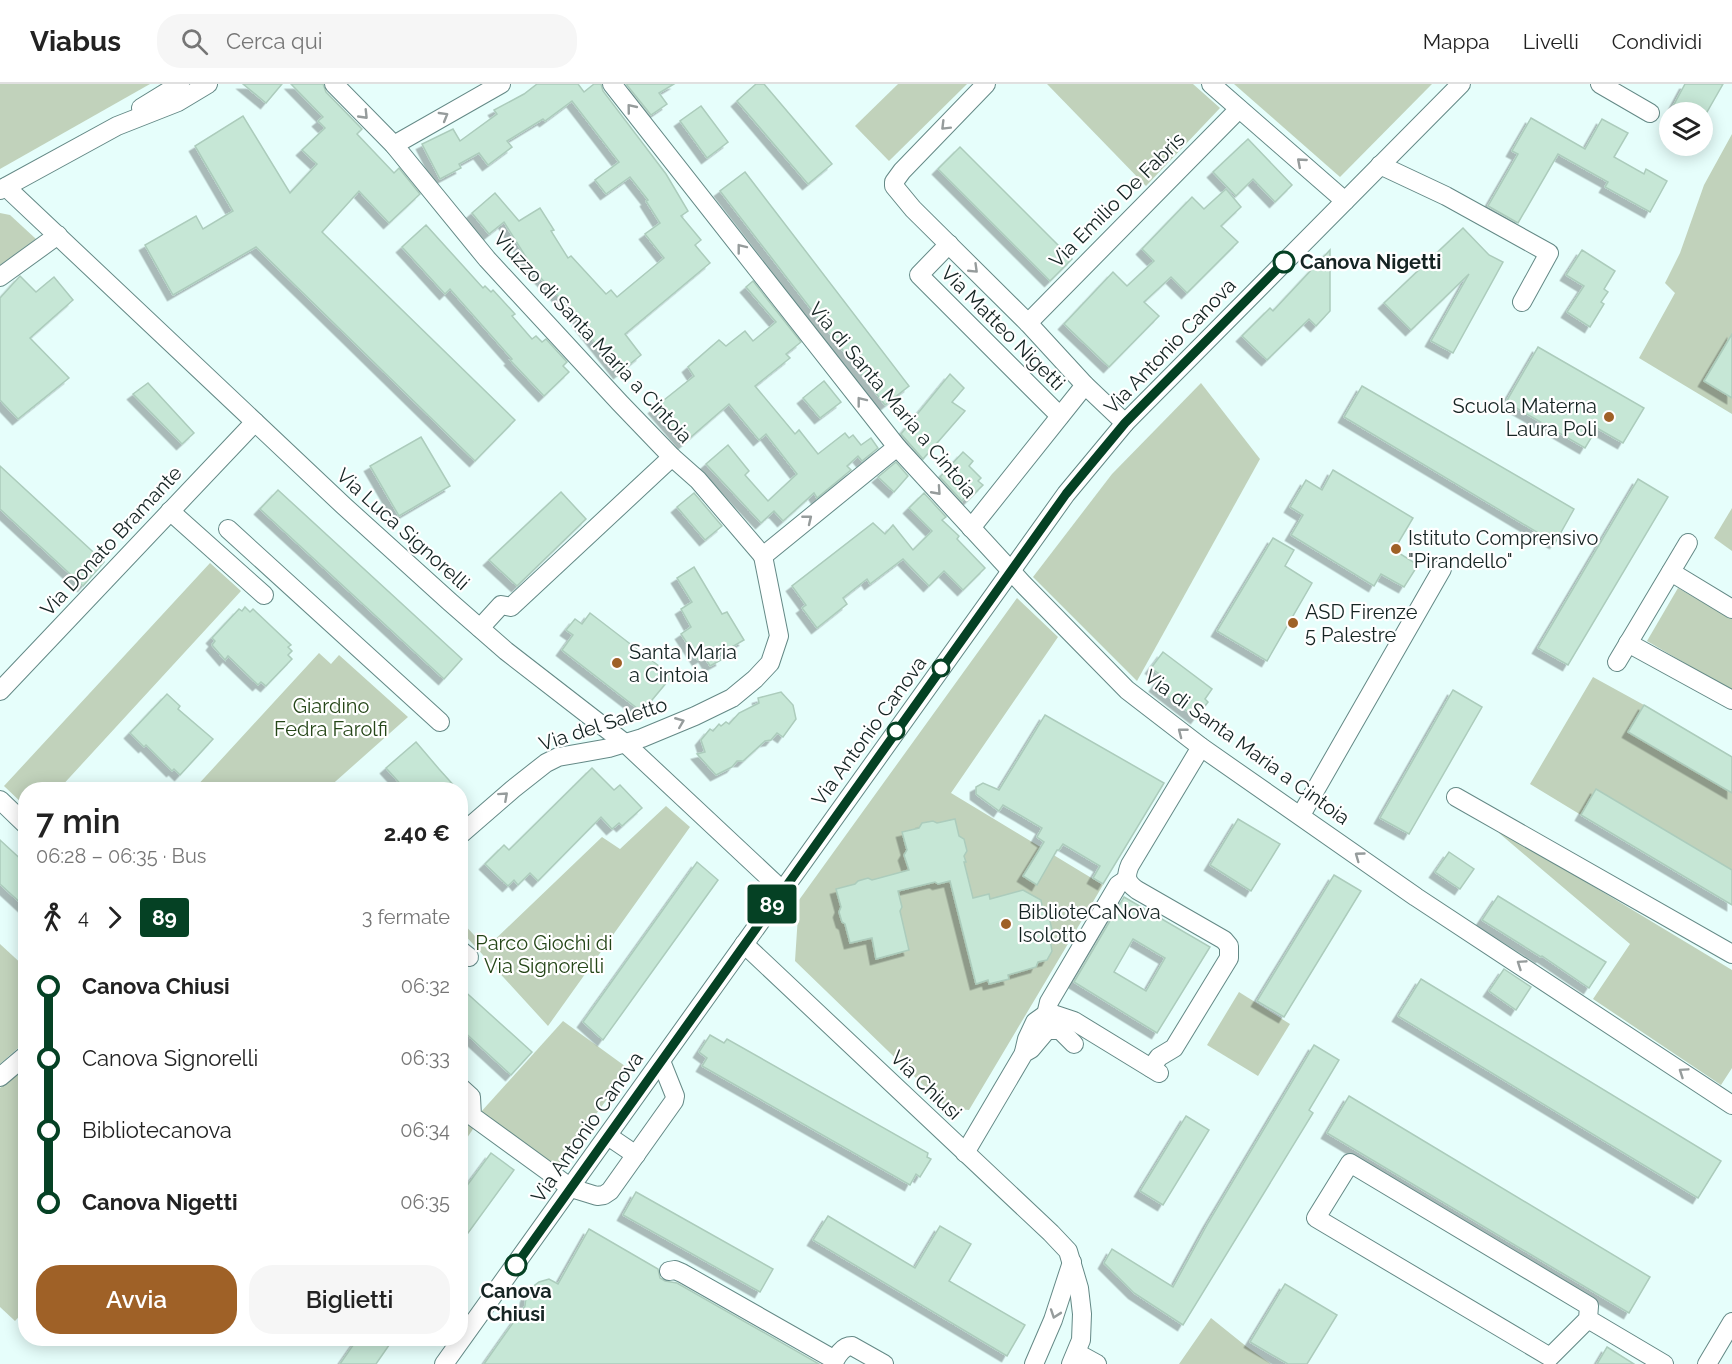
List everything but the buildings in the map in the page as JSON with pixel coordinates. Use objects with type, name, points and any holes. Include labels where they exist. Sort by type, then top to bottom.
[{"type":"street","points":[[117,126],[145,105],[180,84]]},
{"type":"street","points":[[3,188],[117,126],[178,102],[208,84]]},
{"type":"street","name":"Viuzzo di Santa Maria a Cintoia","points":[[334,84],[394,145],[487,259],[672,457],[698,480],[763,556]]},
{"type":"street","points":[[394,145],[501,84]]},
{"type":"street","name":"Via di Santa Maria a Cintoia","points":[[612,84],[897,447],[1011,571],[1127,690],[1201,747],[1416,897],[1732,1105]]},
{"type":"street","name":"Via Matteo Nigetti","points":[[986,84],[902,171],[894,182],[896,189],[1028,323],[1085,385],[1125,423]]},
{"type":"street","points":[[1211,84],[1345,201]]},
{"type":"street","points":[[1600,84],[1650,113]]},
{"type":"street","name":"Via Antonio Canova","points":[[468,1331],[1066,494],[1125,423],[1345,201],[1455,86]]},
{"type":"street","name":"Via Emilio De Fabris","points":[[1028,323],[1239,109]]},
{"type":"street","points":[[1380,165],[1446,196],[1549,253],[1522,302]]},
{"type":"street","name":"Via Luca Signorelli","points":[[3,188],[58,235],[344,506],[480,628],[626,744],[782,890]]},
{"type":"street","points":[[0,277],[58,235]]},
{"type":"street","name":"Via Matteo Nigetti","points":[[949,244],[919,275],[1060,416]]},
{"type":"street","name":"Via Matteo Nigetti","points":[[971,528],[1085,385]]},
{"type":"street","name":"Via Donato Bramante","points":[[0,691],[255,422]]},
{"type":"street","points":[[763,556],[897,447]]},
{"type":"street","points":[[480,628],[501,605],[511,607],[672,457]]},
{"type":"street","points":[[170,511],[264,595]]},
{"type":"street","points":[[228,529],[441,722]]},
{"type":"street","points":[[1617,662],[1688,543]]},
{"type":"street","name":"Via del Saletto","points":[[468,829],[546,763],[558,758],[626,744],[732,698],[755,679],[770,663],[779,636],[763,556]]},
{"type":"street","points":[[1301,815],[1442,569]]},
{"type":"street","points":[[1671,572],[1732,609]]},
{"type":"street","points":[[1629,643],[1732,700]]},
{"type":"street","points":[[1047,1022],[1063,1016],[1155,1071],[1159,1057],[1174,1048],[1229,958],[1229,946],[1224,940],[1137,890],[1129,884],[1127,879],[1130,865],[1201,747]]},
{"type":"street","points":[[1456,797],[1732,954]]},
{"type":"street","points":[[0,800],[18,817]]},
{"type":"street","points":[[965,1153],[1024,1053],[1031,1049],[1047,1022],[1049,1002],[1118,885],[1127,879]]},
{"type":"street","name":"Via Chiusi","points":[[744,944],[1068,1251],[1079,1288],[1082,1314],[1081,1340],[1074,1359]]},
{"type":"street","points":[[1047,1022],[1060,1030],[1074,1044]]},
{"type":"street","points":[[468,1094],[471,1097],[472,1116],[572,1188],[597,1196],[604,1195],[610,1191],[674,1101],[675,1096],[661,1061]]},
{"type":"street","points":[[0,1077],[18,1062]]},
{"type":"street","points":[[608,1136],[636,1155]]},
{"type":"street","points":[[1350,1163],[1589,1306],[1588,1318],[1550,1357],[1316,1218],[1350,1163]]},
{"type":"street","points":[[1034,1364],[1053,1320],[1072,1262]]},
{"type":"street","points":[[669,1271],[675,1270],[682,1273],[834,1362],[846,1346],[852,1346],[884,1364]]},
{"type":"street","points":[[1588,1318],[1664,1364]]},
{"type":"street","points":[[1707,1364],[1732,1322]]},
{"type":"street","name":"Via Antonio Canova","points":[[444,1364],[457,1346]]},
{"type":"street","points":[[1074,1359],[1097,1364]]},
{"type":"green space","points":[[0,84],[150,84],[0,169]]},
{"type":"green space","points":[[898,84],[967,84],[889,161],[855,126]]},
{"type":"green space","points":[[1047,84],[1193,84],[1220,108],[1146,186]]},
{"type":"green space","points":[[1234,84],[1432,84],[1340,177]]},
{"type":"green space","points":[[1732,134],[1732,334],[1704,381],[1729,396],[1732,391],[1732,414],[1639,358],[1675,293],[1665,283],[1680,253],[1704,185]]},
{"type":"green space","points":[[0,213],[10,215],[36,239],[0,265]]},
{"type":"green space","points":[[1201,383],[1260,459],[1137,681],[1033,577],[1112,474]]},
{"type":"green space","points":[[1732,508],[1732,551],[1714,538]]},
{"type":"green space","points":[[210,563],[241,591],[65,782],[18,782],[18,799],[4,786]]},
{"type":"green space","points":[[1678,588],[1732,619],[1732,691],[1647,641]]},
{"type":"green space","points":[[1017,598],[1058,637],[951,793],[1103,885],[969,1110],[947,1108],[795,961],[799,900]]},
{"type":"green space","name":"Giardino Fedra Farolfi","points":[[319,653],[331,664],[339,655],[408,717],[335,782],[200,782]]},
{"type":"green space","points":[[1593,677],[1644,705],[1629,732],[1732,793],[1732,870],[1596,790],[1581,815],[1530,784]]},
{"type":"green space","name":"Parco Giochi di Via Signorelli","points":[[666,806],[690,827],[548,1026],[468,939],[468,929],[486,948],[602,837],[620,849]]},
{"type":"green space","points":[[1500,830],[1732,970],[1732,1068],[1721,1085],[1593,999],[1630,944],[1499,833]]},
{"type":"green space","points":[[0,944],[18,961],[18,1048],[0,1064]]},
{"type":"green space","points":[[1239,992],[1290,1024],[1258,1076],[1207,1045]]},
{"type":"green space","points":[[563,1021],[629,1069],[556,1169],[480,1113]]},
{"type":"green space","points":[[18,1072],[18,1318],[15,1321],[0,1307],[0,1088]]},
{"type":"green space","points":[[468,1120],[475,1126],[468,1136]]},
{"type":"green space","points":[[1211,1318],[1247,1347],[1271,1364],[1179,1364]]},
{"type":"bus line","name":"89","points":[[516,1265],[717,980],[1066,494],[1125,423],[1284,262]]},
{"type":"place","name":"Canova Nigetti","points":[[1284,262]]},
{"type":"place","name":"Scuola Materna Laura Poli","points":[[1609,417]]},
{"type":"place","name":"Istituto Comprensivo \"Pirandello\"","points":[[1396,549]]},
{"type":"place","name":"ASD Firenze 5 Palestre","points":[[1293,623]]},
{"type":"place","name":"Santa Maria a Cintoia","points":[[617,663]]},
{"type":"place","name":"BiblioteCaNova Isolotto","points":[[1006,924]]},
{"type":"place","name":"Canova Chiusi","points":[[516,1265]]}]
